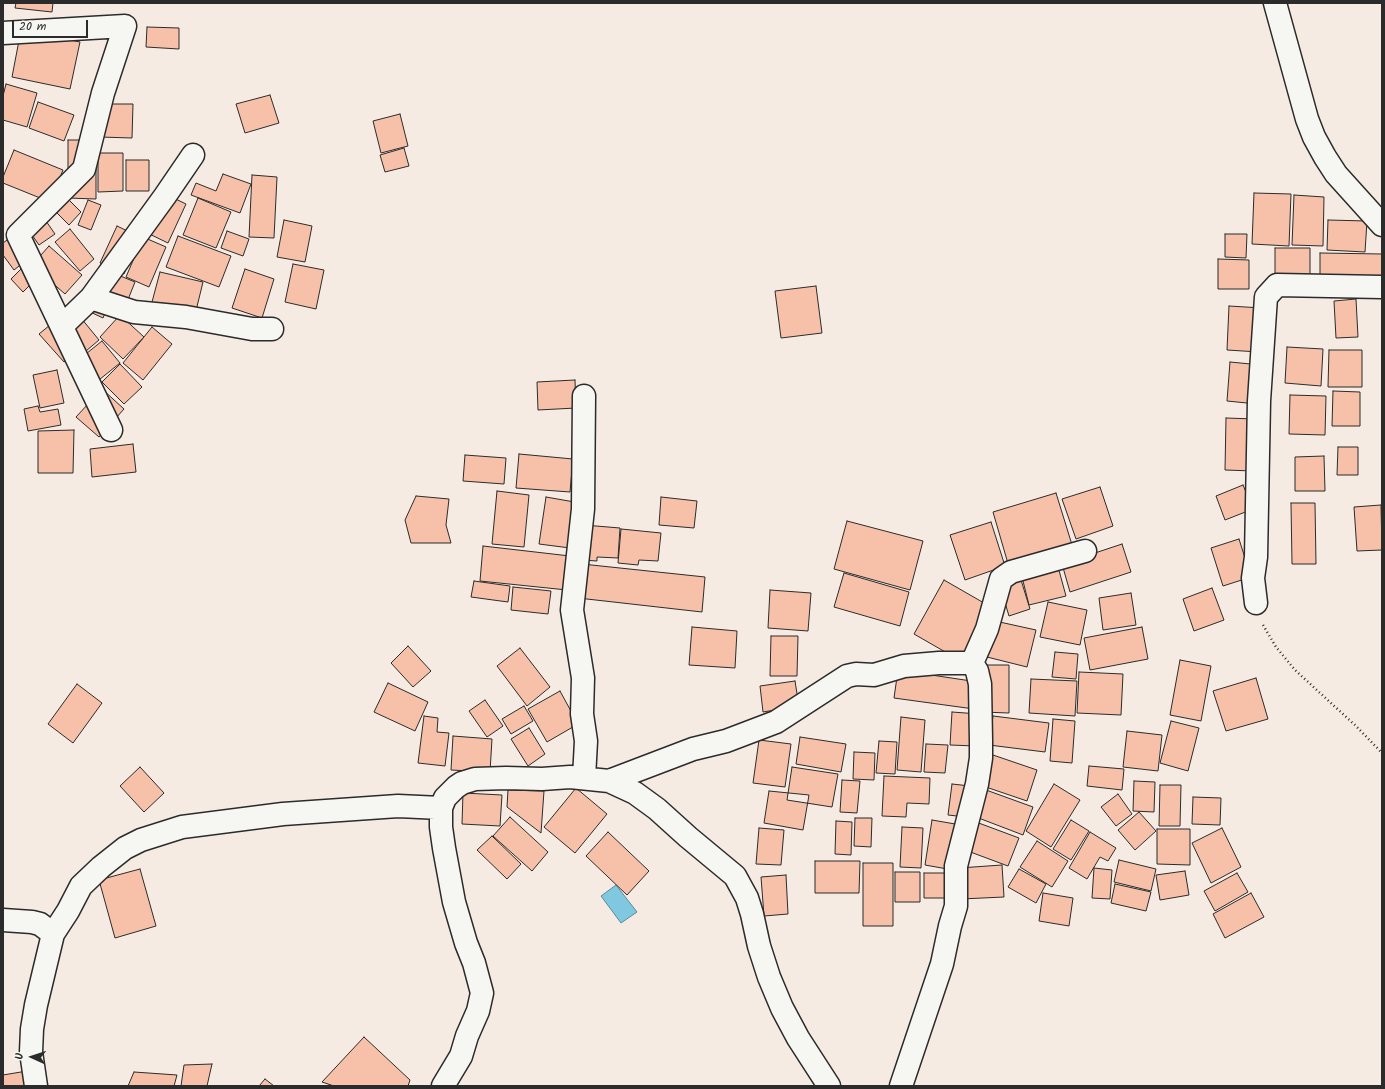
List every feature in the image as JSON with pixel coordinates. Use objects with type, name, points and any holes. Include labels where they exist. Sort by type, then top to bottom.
[{"type":"street","points":[[1275,3],[1307,119],[1314,137],[1336,174],[1382,225]]},
{"type":"street","points":[[3,33],[125,26],[103,93],[84,169],[18,235],[111,430]]},
{"type":"street","points":[[62,326],[91,298],[193,155]]},
{"type":"street","points":[[1256,603],[1253,578],[1256,557],[1259,401],[1266,298],[1277,285],[1382,287]]},
{"type":"street","points":[[91,298],[134,312],[186,317],[252,329],[272,329]]},
{"type":"street","points":[[584,396],[583,509],[572,610],[583,678],[582,714],[586,741],[584,778]]},
{"type":"street","points":[[972,663],[987,629],[1001,579],[1011,572],[1085,551]]},
{"type":"street","points":[[608,781],[693,749],[726,741],[776,722],[847,676],[856,674],[874,675],[904,666],[938,663],[972,663]]},
{"type":"street","points":[[901,1086],[942,964],[956,906],[956,866],[977,784],[981,747],[980,684],[977,671],[972,663]]},
{"type":"street","points":[[443,1086],[461,1056],[467,1036],[478,1012],[482,993],[454,902],[441,826],[441,808],[445,798],[462,783],[476,779],[542,779],[570,777],[608,781],[635,793],[657,809],[735,876],[747,898],[759,946],[769,977],[782,1008],[798,1038],[829,1086]]},
{"type":"street","points":[[36,1086],[31,1052],[32,1029],[39,992],[54,934],[81,886],[101,867],[125,848],[141,840],[182,827],[283,814],[398,806],[441,808]]},
{"type":"street","points":[[3,920],[40,924],[54,934]]},
{"type":"path","points":[[1256,603],[1262,622],[1276,647],[1295,670],[1356,726],[1382,753]]},
{"type":"water","points":[[616,885],[637,912],[621,923],[601,896]]},
{"type":"building","points":[[16,3],[53,3],[52,12],[15,8]]},
{"type":"building","points":[[147,27],[179,28],[179,49],[146,47]]},
{"type":"building","points":[[21,30],[80,42],[70,89],[12,77]]},
{"type":"building","points":[[6,84],[37,93],[27,127],[3,120],[3,96]]},
{"type":"building","points":[[270,95],[279,123],[245,133],[236,104]]},
{"type":"building","points":[[38,102],[74,115],[64,141],[29,128]]},
{"type":"building","points":[[100,104],[133,104],[132,138],[100,137]]},
{"type":"building","points":[[400,114],[408,146],[381,153],[373,121]]},
{"type":"building","points":[[68,140],[96,140],[96,199],[68,198]]},
{"type":"building","points":[[404,148],[409,166],[385,172],[380,155]]},
{"type":"building","points":[[14,150],[63,170],[50,202],[3,183],[3,177]]},
{"type":"building","points":[[98,153],[123,153],[123,191],[98,192]]},
{"type":"building","points":[[126,160],[149,160],[149,191],[126,191]]},
{"type":"building","points":[[223,174],[251,184],[240,213],[191,195],[196,183],[216,191]]},
{"type":"building","points":[[252,175],[277,177],[274,238],[249,237]]},
{"type":"building","points":[[157,190],[186,204],[168,243],[139,229]]},
{"type":"building","points":[[1254,193],[1291,194],[1289,246],[1252,244]]},
{"type":"building","points":[[64,195],[81,212],[69,225],[51,207]]},
{"type":"building","points":[[1294,195],[1324,197],[1323,246],[1292,245]]},
{"type":"building","points":[[198,198],[231,212],[216,248],[183,235]]},
{"type":"building","points":[[88,200],[101,205],[91,230],[78,225]]},
{"type":"building","points":[[39,211],[55,234],[39,245],[23,222]]},
{"type":"building","points":[[284,220],[312,226],[305,262],[277,257]]},
{"type":"building","points":[[1328,220],[1367,221],[1365,252],[1327,250]]},
{"type":"building","points":[[117,226],[140,237],[124,274],[100,263]]},
{"type":"building","points":[[22,229],[38,251],[14,270],[3,255],[3,243]]},
{"type":"building","points":[[70,229],[94,259],[80,271],[55,242]]},
{"type":"building","points":[[227,231],[249,239],[243,256],[221,248]]},
{"type":"building","points":[[1225,234],[1247,234],[1246,258],[1225,257]]},
{"type":"building","points":[[178,236],[231,256],[219,287],[166,267]]},
{"type":"building","points":[[143,237],[166,247],[149,287],[126,277]]},
{"type":"building","points":[[49,246],[82,275],[65,294],[32,265]]},
{"type":"building","points":[[1275,248],[1310,248],[1310,282],[1275,281]]},
{"type":"building","points":[[1320,253],[1382,254],[1382,281],[1320,280]]},
{"type":"building","points":[[1218,259],[1249,260],[1249,289],[1218,289]]},
{"type":"building","points":[[293,264],[324,270],[316,309],[285,302]]},
{"type":"building","points":[[25,265],[38,277],[23,292],[11,279]]},
{"type":"building","points":[[101,268],[135,282],[123,312],[108,306],[103,318],[84,309]]},
{"type":"building","points":[[245,269],[274,279],[262,318],[232,308]]},
{"type":"building","points":[[160,272],[203,282],[192,327],[148,317]]},
{"type":"building","points":[[816,286],[822,333],[781,338],[775,291]]},
{"type":"building","points":[[1356,299],[1358,337],[1336,338],[1334,301]]},
{"type":"building","points":[[1229,306],[1262,308],[1259,352],[1227,350]]},
{"type":"building","points":[[72,307],[99,340],[73,362],[69,358],[64,362],[39,334]]},
{"type":"building","points":[[120,315],[144,337],[123,359],[100,337]]},
{"type":"building","points":[[152,327],[172,344],[143,380],[123,363]]},
{"type":"building","points":[[102,341],[120,363],[89,388],[71,366]]},
{"type":"building","points":[[1287,347],[1323,349],[1321,386],[1285,383]]},
{"type":"building","points":[[1329,350],[1362,350],[1362,387],[1328,387]]},
{"type":"building","points":[[1230,362],[1261,365],[1257,404],[1227,401]]},
{"type":"building","points":[[120,364],[142,387],[124,404],[102,382]]},
{"type":"building","points":[[57,370],[64,403],[40,408],[33,375]]},
{"type":"building","points":[[575,380],[576,408],[538,410],[537,382]]},
{"type":"building","points":[[102,389],[124,409],[99,437],[76,417]]},
{"type":"building","points":[[1333,391],[1360,392],[1360,426],[1332,426]]},
{"type":"building","points":[[1290,395],[1326,396],[1325,435],[1289,434]]},
{"type":"building","points":[[38,406],[40,412],[58,409],[61,425],[28,431],[24,409]]},
{"type":"building","points":[[1226,418],[1255,419],[1254,471],[1225,470]]},
{"type":"building","points":[[74,430],[73,473],[38,473],[38,431]]},
{"type":"building","points":[[133,444],[136,472],[92,477],[90,449]]},
{"type":"building","points":[[1338,447],[1358,447],[1358,475],[1337,475]]},
{"type":"building","points":[[519,454],[573,459],[570,492],[516,488]]},
{"type":"building","points":[[465,455],[506,458],[504,484],[463,481]]},
{"type":"building","points":[[1324,456],[1325,491],[1295,491],[1295,457]]},
{"type":"building","points":[[1243,485],[1253,509],[1225,520],[1216,496]]},
{"type":"building","points":[[1100,487],[1113,526],[1076,539],[1062,499]]},
{"type":"building","points":[[497,491],[529,495],[524,547],[492,544]]},
{"type":"building","points":[[1056,493],[1073,548],[1009,567],[993,512]]},
{"type":"building","points":[[416,496],[449,499],[446,525],[451,543],[411,543],[405,520]]},
{"type":"building","points":[[546,497],[580,503],[578,549],[539,544]]},
{"type":"building","points":[[661,497],[697,501],[694,528],[659,525]]},
{"type":"building","points":[[1291,503],[1315,503],[1316,564],[1292,564]]},
{"type":"building","points":[[1381,505],[1382,550],[1357,551],[1354,507]]},
{"type":"building","points":[[847,521],[923,541],[910,590],[834,569]]},
{"type":"building","points":[[991,522],[1005,566],[965,580],[950,535]]},
{"type":"building","points":[[584,525],[620,528],[618,558],[597,557],[597,561],[582,560]]},
{"type":"building","points":[[621,529],[661,533],[658,561],[639,560],[638,565],[618,563]]},
{"type":"building","points":[[1239,539],[1251,577],[1223,586],[1211,548]]},
{"type":"building","points":[[1122,544],[1131,572],[1070,592],[1062,564]]},
{"type":"building","points":[[483,546],[570,556],[567,590],[480,581]]},
{"type":"building","points":[[1057,563],[1066,596],[1029,605],[1021,573]]},
{"type":"building","points":[[582,564],[705,577],[702,612],[578,598]]},
{"type":"building","points":[[844,573],[909,592],[900,626],[834,607]]},
{"type":"building","points":[[944,580],[991,607],[961,661],[914,634]]},
{"type":"building","points":[[1021,580],[1030,609],[1009,616],[1000,586]]},
{"type":"building","points":[[474,581],[510,586],[508,602],[471,597]]},
{"type":"building","points":[[513,587],[551,591],[548,614],[511,610]]},
{"type":"building","points":[[1212,588],[1224,620],[1194,631],[1183,599]]},
{"type":"building","points":[[770,590],[811,593],[808,631],[768,628]]},
{"type":"building","points":[[1131,593],[1136,625],[1103,630],[1099,598]]},
{"type":"building","points":[[1048,602],[1087,610],[1080,645],[1040,637]]},
{"type":"building","points":[[995,621],[1036,630],[1027,667],[987,657]]},
{"type":"building","points":[[692,627],[737,631],[735,668],[689,665]]},
{"type":"building","points":[[1142,627],[1148,659],[1090,670],[1084,638]]},
{"type":"building","points":[[771,636],[798,636],[797,676],[770,676]]},
{"type":"building","points":[[408,646],[431,671],[413,687],[391,663]]},
{"type":"building","points":[[520,648],[550,687],[527,706],[497,666]]},
{"type":"building","points":[[1055,652],[1078,654],[1076,679],[1052,677]]},
{"type":"building","points":[[1180,660],[1211,666],[1201,721],[1170,715]]},
{"type":"building","points":[[982,665],[1009,665],[1009,713],[982,712]]},
{"type":"building","points":[[898,670],[978,682],[974,709],[894,698]]},
{"type":"building","points":[[1079,672],[1123,674],[1121,715],[1077,713]]},
{"type":"building","points":[[1256,678],[1268,719],[1226,731],[1213,691]]},
{"type":"building","points":[[1031,679],[1077,681],[1075,716],[1029,713]]},
{"type":"building","points":[[795,681],[799,706],[763,712],[760,686]]},
{"type":"building","points":[[388,683],[428,702],[415,731],[374,712]]},
{"type":"building","points":[[77,684],[102,703],[73,743],[48,724]]},
{"type":"building","points":[[560,691],[578,724],[547,742],[528,709]]},
{"type":"building","points":[[485,700],[503,726],[487,737],[469,711]]},
{"type":"building","points":[[524,706],[533,721],[511,734],[502,719]]},
{"type":"building","points":[[952,712],[979,714],[976,746],[950,745]]},
{"type":"building","points":[[424,716],[438,718],[437,732],[449,733],[445,766],[418,763]]},
{"type":"building","points":[[993,716],[1049,723],[1045,752],[989,745]]},
{"type":"building","points":[[901,717],[925,720],[921,772],[897,770]]},
{"type":"building","points":[[1053,719],[1075,721],[1072,763],[1050,761]]},
{"type":"building","points":[[1171,721],[1199,728],[1188,771],[1160,763]]},
{"type":"building","points":[[529,728],[545,754],[528,766],[511,739]]},
{"type":"building","points":[[1127,731],[1162,735],[1158,771],[1123,767]]},
{"type":"building","points":[[453,736],[492,739],[490,772],[451,770]]},
{"type":"building","points":[[800,737],[846,744],[841,772],[796,764]]},
{"type":"building","points":[[759,740],[791,744],[785,787],[753,783]]},
{"type":"building","points":[[879,741],[897,742],[895,774],[876,773]]},
{"type":"building","points":[[926,744],[948,745],[945,773],[924,772]]},
{"type":"building","points":[[854,752],[875,753],[874,780],[853,779]]},
{"type":"building","points":[[990,754],[1037,770],[1027,801],[980,785]]},
{"type":"building","points":[[1089,766],[1124,769],[1122,790],[1087,786]]},
{"type":"building","points":[[140,767],[164,793],[144,812],[120,786]]},
{"type":"building","points":[[792,767],[838,774],[832,807],[787,800]]},
{"type":"building","points":[[884,776],[930,778],[929,804],[907,803],[906,817],[882,816]]},
{"type":"building","points":[[842,780],[860,781],[857,813],[840,812]]},
{"type":"building","points":[[1134,781],[1155,782],[1154,812],[1133,811]]},
{"type":"building","points":[[952,784],[970,786],[966,817],[948,815]]},
{"type":"building","points":[[1054,784],[1080,800],[1051,847],[1026,831]]},
{"type":"building","points":[[1160,785],[1181,785],[1180,826],[1159,826]]},
{"type":"building","points":[[576,788],[607,814],[575,853],[544,827]]},
{"type":"building","points":[[508,790],[544,791],[541,833],[507,807]]},
{"type":"building","points":[[986,790],[1033,807],[1023,835],[976,817]]},
{"type":"building","points":[[769,791],[809,795],[803,830],[764,823]]},
{"type":"building","points":[[463,793],[502,795],[500,826],[462,824]]},
{"type":"building","points":[[1118,794],[1132,814],[1116,826],[1101,807]]},
{"type":"building","points":[[1193,797],[1221,798],[1220,825],[1192,824]]},
{"type":"building","points":[[1139,812],[1156,831],[1135,850],[1118,830]]},
{"type":"building","points":[[510,817],[548,852],[532,871],[493,836]]},
{"type":"building","points":[[855,818],[872,818],[871,847],[854,846]]},
{"type":"building","points":[[932,820],[961,825],[953,870],[925,865]]},
{"type":"building","points":[[1071,820],[1089,831],[1071,860],[1053,849]]},
{"type":"building","points":[[836,821],[852,822],[851,855],[835,854]]},
{"type":"building","points":[[976,822],[1019,838],[1008,866],[965,850]]},
{"type":"building","points":[[902,827],[923,828],[921,868],[900,867]]},
{"type":"building","points":[[759,828],[784,830],[781,865],[756,864]]},
{"type":"building","points":[[1222,828],[1241,867],[1211,883],[1192,843]]},
{"type":"building","points":[[1157,829],[1190,829],[1190,865],[1157,864]]},
{"type":"building","points":[[608,832],[649,871],[627,895],[586,856]]},
{"type":"building","points":[[1090,832],[1116,848],[1108,861],[1100,857],[1087,879],[1069,868]]},
{"type":"building","points":[[492,836],[521,864],[507,879],[477,850]]},
{"type":"building","points":[[1037,841],[1068,861],[1052,887],[1020,867]]},
{"type":"building","points":[[1119,860],[1156,869],[1151,891],[1114,882]]},
{"type":"building","points":[[815,861],[860,861],[859,893],[815,893]]},
{"type":"building","points":[[863,863],[893,863],[893,926],[863,926]]},
{"type":"building","points":[[1002,865],[1004,897],[961,899],[959,868]]},
{"type":"building","points":[[1094,868],[1112,870],[1110,899],[1092,898]]},
{"type":"building","points":[[140,869],[156,926],[115,938],[99,880]]},
{"type":"building","points":[[1019,869],[1046,884],[1036,903],[1008,887]]},
{"type":"building","points":[[1185,871],[1189,895],[1160,900],[1156,875]]},
{"type":"building","points":[[895,872],[920,872],[920,902],[895,902]]},
{"type":"building","points":[[924,873],[953,873],[953,898],[924,898]]},
{"type":"building","points":[[1237,873],[1248,892],[1215,911],[1204,891]]},
{"type":"building","points":[[786,875],[788,914],[764,916],[761,877]]},
{"type":"building","points":[[1115,884],[1151,892],[1146,911],[1111,903]]},
{"type":"building","points":[[1043,893],[1073,898],[1069,926],[1039,921]]},
{"type":"building","points":[[1251,893],[1264,917],[1225,938],[1213,914]]},
{"type":"building","points":[[364,1037],[410,1080],[408,1086],[334,1086],[322,1082]]},
{"type":"building","points":[[212,1064],[207,1086],[181,1086],[184,1065]]},
{"type":"building","points":[[27,1071],[29,1086],[3,1086],[3,1075]]},
{"type":"building","points":[[134,1072],[177,1075],[174,1086],[128,1086]]},
{"type":"building","points":[[265,1079],[274,1086],[259,1086]]}]
